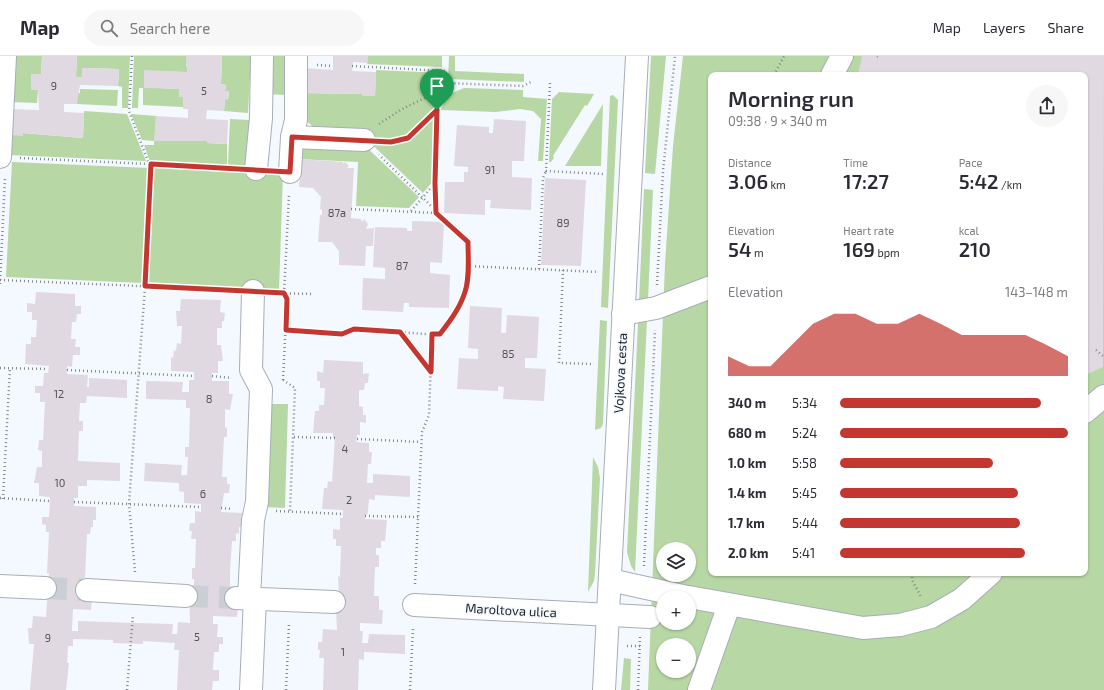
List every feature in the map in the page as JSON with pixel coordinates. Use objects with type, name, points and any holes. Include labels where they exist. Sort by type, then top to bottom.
[{"type":"street","points":[[3,158],[5,56]]},
{"type":"street","points":[[256,169],[261,118],[262,56]]},
{"type":"street","points":[[290,172],[292,137],[296,120],[296,56]]},
{"type":"street","name":"Vojkova cesta","points":[[604,690],[637,56]]},
{"type":"street","points":[[834,72],[842,56]]},
{"type":"street","points":[[292,137],[371,133]]},
{"type":"street","points":[[623,314],[656,308],[708,288]]},
{"type":"street","points":[[251,690],[247,598],[255,510],[261,389],[251,370],[253,292]]},
{"type":"street","points":[[1088,409],[1104,396]]},
{"type":"street","points":[[696,599],[863,628],[900,625],[931,617],[962,599],[988,576]]},
{"type":"street","points":[[610,580],[656,590]]},
{"type":"street","points":[[0,586],[45,588]]},
{"type":"street","points":[[87,590],[186,596]]},
{"type":"street","points":[[247,598],[334,602]]},
{"type":"street","name":"Maroltova ulica","points":[[414,605],[650,617]]},
{"type":"street","points":[[700,690],[729,605]]},
{"type":"path","points":[[127,690],[136,578],[129,504],[145,286],[150,164],[129,111],[132,56]]},
{"type":"path","points":[[776,72],[784,56]]},
{"type":"path","points":[[352,66],[445,71]]},
{"type":"path","points":[[436,213],[435,183],[437,110],[445,83],[523,86],[531,82]]},
{"type":"path","points":[[539,269],[543,178],[546,171],[550,83]]},
{"type":"path","points":[[371,133],[402,109],[444,89]]},
{"type":"path","points":[[371,133],[391,142],[408,138],[437,110]]},
{"type":"path","points":[[286,330],[342,334],[354,329],[440,334],[456,313],[466,291],[468,242],[436,213],[371,133]]},
{"type":"path","points":[[0,284],[3,158],[256,169]]},
{"type":"path","points":[[546,171],[604,174]]},
{"type":"path","points":[[290,172],[284,293],[287,299],[283,380],[295,388],[290,511]]},
{"type":"path","points":[[410,212],[435,183]]},
{"type":"path","points":[[351,209],[436,213]]},
{"type":"path","points":[[468,266],[599,272]]},
{"type":"path","points":[[563,270],[559,363],[594,364]]},
{"type":"path","points":[[0,280],[312,294]]},
{"type":"path","points":[[400,332],[431,372]]},
{"type":"path","points":[[410,690],[421,442],[422,432],[429,415],[432,334]]},
{"type":"path","points":[[1096,350],[1104,357]]},
{"type":"path","points":[[0,368],[48,369]]},
{"type":"path","points":[[10,368],[2,498],[50,501]]},
{"type":"path","points":[[67,370],[194,376]]},
{"type":"path","points":[[294,437],[335,438]]},
{"type":"path","points":[[357,439],[421,442]]},
{"type":"path","points":[[74,502],[201,507]]},
{"type":"path","points":[[221,508],[343,514]]},
{"type":"path","points":[[365,516],[418,517]]},
{"type":"path","points":[[286,690],[290,624]]},
{"type":"path","points":[[638,690],[640,639]]},
{"type":"green space","points":[[12,56],[42,56],[41,74],[31,74],[31,90],[38,90],[37,103],[10,102]]},
{"type":"green space","points":[[77,56],[130,56],[128,108],[122,108],[122,87],[118,86],[119,69],[82,68],[82,77],[76,77]]},
{"type":"green space","points":[[134,56],[188,56],[186,66],[187,72],[144,71],[144,87],[179,89],[179,97],[183,97],[183,107],[143,105],[143,88],[139,88],[138,108],[132,108]]},
{"type":"green space","points":[[222,56],[251,56],[248,113],[224,111],[225,99],[228,99],[229,92],[225,91],[226,85],[221,84]]},
{"type":"green space","points":[[267,56],[288,56],[286,95],[265,94]]},
{"type":"green space","points":[[368,56],[442,56],[442,67],[367,64]]},
{"type":"green space","points":[[449,56],[455,56],[455,71],[524,74],[524,82],[448,79]]},
{"type":"green space","points":[[651,56],[666,56],[655,174],[645,173]]},
{"type":"green space","points":[[683,56],[1104,56],[1104,690],[648,690],[665,264],[673,146]]},
{"type":"green space","points":[[376,70],[443,73],[442,93],[435,108],[432,182],[423,193],[363,136],[322,134],[303,118],[301,93],[362,94],[362,96],[375,96]]},
{"type":"green space","points":[[464,88],[523,90],[523,97],[547,99],[543,161],[538,161],[541,119],[533,111],[520,109],[496,112],[441,110],[447,95]]},
{"type":"green space","points":[[80,89],[118,90],[117,106],[77,104],[77,93],[80,93]]},
{"type":"green space","points":[[559,92],[594,94],[587,106],[585,105],[553,156],[554,158],[551,162],[549,162],[552,99]]},
{"type":"green space","points":[[613,95],[618,100],[608,308],[601,307],[610,96]]},
{"type":"green space","points":[[603,104],[601,166],[565,166]]},
{"type":"green space","points":[[84,111],[127,114],[146,161],[9,155],[9,135],[23,135],[23,133],[83,138]]},
{"type":"green space","points":[[131,114],[156,116],[155,141],[207,141],[207,143],[227,144],[227,165],[150,162],[144,145],[154,145],[154,141],[142,140]]},
{"type":"green space","points":[[230,119],[249,120],[248,166],[228,165]]},
{"type":"green space","points":[[309,143],[364,145],[419,197],[409,208],[356,206],[358,162],[298,159],[298,154]]},
{"type":"green space","points":[[12,162],[149,168],[143,283],[6,277]]},
{"type":"green space","points":[[153,167],[283,174],[279,290],[147,284]]},
{"type":"green space","points":[[644,189],[653,190],[648,300],[639,302]]},
{"type":"green space","points":[[600,320],[607,321],[603,424],[601,428],[595,430]]},
{"type":"green space","points":[[647,320],[635,572],[631,566],[627,552],[638,323]]},
{"type":"green space","points":[[266,404],[288,404],[285,508],[263,507]]},
{"type":"green space","points":[[593,457],[598,467],[600,478],[595,574],[594,581],[588,592]]},
{"type":"green space","points":[[624,658],[631,659],[630,690],[621,690]]},
{"type":"building","points":[[42,56],[77,56],[76,77],[82,77],[82,68],[119,69],[118,86],[80,85],[77,104],[64,104],[64,112],[84,113],[83,138],[23,133],[23,136],[9,135],[10,109],[39,110],[38,90],[31,90],[31,74],[41,74]]},
{"type":"building","points":[[186,56],[222,56],[221,84],[226,85],[225,91],[229,91],[228,100],[225,99],[224,111],[207,110],[206,119],[228,120],[227,144],[207,143],[207,141],[154,141],[156,116],[188,118],[188,109],[183,109],[183,97],[179,97],[179,89],[144,88],[144,70],[187,72]]},
{"type":"building","points":[[333,56],[368,56],[368,63],[353,62],[352,71],[376,72],[375,96],[362,96],[362,94],[302,93],[303,68],[333,70]]},
{"type":"building","points":[[862,56],[1104,56],[1103,367],[1088,374],[1088,72],[859,72]]},
{"type":"building","points":[[494,119],[526,121],[524,161],[512,161],[512,177],[532,178],[531,210],[490,208],[491,200],[485,200],[485,215],[444,213],[445,182],[464,182],[464,172],[468,172],[468,167],[454,166],[457,125],[489,127],[489,133],[493,133]]},
{"type":"building","points":[[301,159],[343,162],[343,164],[345,162],[349,166],[347,168],[354,168],[351,218],[361,219],[362,222],[364,219],[368,224],[366,229],[374,228],[373,246],[366,246],[365,266],[339,265],[339,251],[332,242],[318,242],[320,215],[322,215],[322,210],[320,209],[321,197],[313,188],[299,187]]},
{"type":"building","points":[[545,178],[586,180],[581,266],[541,265]]},
{"type":"building","points":[[412,221],[444,222],[442,263],[430,262],[430,273],[450,275],[449,308],[409,307],[409,303],[404,303],[403,312],[362,310],[363,278],[385,279],[385,268],[373,267],[375,227],[407,228],[407,231],[412,231]]},
{"type":"building","points":[[36,292],[75,294],[75,306],[81,306],[81,314],[77,314],[76,322],[72,322],[71,339],[76,339],[75,347],[80,347],[80,355],[73,355],[72,367],[67,366],[67,374],[88,375],[87,387],[89,387],[89,378],[127,380],[127,398],[87,396],[86,403],[80,403],[79,421],[83,421],[83,431],[79,431],[78,461],[120,463],[120,481],[87,480],[87,486],[78,486],[78,498],[74,498],[74,506],[96,507],[96,520],[93,520],[93,527],[91,527],[90,534],[87,534],[85,578],[83,578],[83,583],[92,598],[91,610],[73,609],[72,631],[78,631],[78,621],[173,624],[172,634],[177,634],[178,622],[190,623],[189,587],[194,587],[192,568],[195,568],[196,539],[191,539],[192,531],[189,531],[190,523],[195,523],[195,511],[201,512],[201,504],[184,503],[184,492],[179,491],[179,483],[144,481],[145,463],[182,465],[181,475],[187,475],[188,457],[185,457],[185,447],[189,447],[190,408],[186,408],[186,400],[146,399],[146,381],[183,382],[182,392],[189,392],[189,380],[194,380],[194,372],[171,371],[171,357],[173,358],[177,343],[181,344],[182,326],[177,326],[176,311],[180,311],[181,299],[221,300],[220,312],[225,313],[224,321],[222,321],[222,328],[217,328],[217,345],[221,345],[223,361],[218,361],[218,373],[212,373],[212,381],[229,381],[229,394],[233,394],[230,410],[225,409],[225,427],[227,428],[227,437],[224,437],[222,477],[227,477],[227,484],[230,484],[229,493],[224,493],[221,512],[242,513],[239,534],[236,533],[236,541],[232,541],[230,571],[230,589],[233,589],[238,604],[237,617],[213,616],[213,624],[218,624],[217,637],[223,637],[223,644],[219,644],[219,652],[214,652],[213,670],[219,670],[219,681],[213,681],[212,690],[177,690],[179,650],[174,650],[175,643],[143,641],[143,644],[113,643],[113,640],[73,639],[73,646],[68,646],[67,663],[69,663],[66,690],[30,690],[34,644],[29,644],[28,628],[32,628],[33,616],[46,617],[49,573],[47,573],[49,532],[46,532],[46,525],[42,524],[42,517],[49,517],[50,497],[39,496],[39,483],[34,483],[37,467],[42,467],[42,451],[38,450],[39,440],[43,440],[45,402],[40,402],[40,393],[35,393],[35,386],[43,386],[44,373],[48,373],[49,366],[25,364],[26,344],[31,344],[31,337],[36,337],[37,320],[32,320],[32,312],[27,312],[27,303],[35,304]]},
{"type":"building","points":[[470,306],[502,308],[501,333],[506,333],[507,315],[539,317],[537,358],[525,358],[525,368],[546,369],[544,401],[503,399],[504,387],[498,386],[498,391],[457,389],[459,358],[478,359],[478,349],[468,348]]},
{"type":"building","points":[[324,360],[363,362],[363,374],[369,373],[368,383],[365,383],[364,390],[359,390],[359,406],[363,407],[363,415],[366,415],[366,423],[360,422],[360,435],[357,435],[356,442],[369,443],[369,452],[372,452],[371,464],[368,464],[367,483],[373,483],[373,474],[410,476],[410,497],[375,495],[375,500],[369,499],[368,511],[367,515],[365,515],[365,519],[387,520],[385,541],[381,541],[381,548],[376,548],[376,555],[379,555],[379,567],[375,567],[374,596],[379,596],[379,610],[383,610],[382,624],[360,623],[360,631],[363,631],[362,643],[368,643],[369,634],[405,635],[405,654],[364,652],[364,660],[359,659],[358,690],[323,690],[324,658],[319,658],[320,650],[318,650],[318,642],[322,642],[323,629],[337,630],[336,610],[339,594],[338,576],[340,577],[341,546],[336,546],[336,539],[333,539],[333,529],[340,530],[340,518],[343,518],[343,510],[322,509],[324,488],[327,488],[328,481],[332,482],[335,438],[333,438],[333,433],[313,433],[315,411],[319,411],[319,405],[324,405],[325,388],[320,388],[320,381],[317,381],[317,371],[323,373]]},
{"type":"tunnel","points":[[45,588],[87,590]]},
{"type":"tunnel","points":[[186,596],[236,598]]},
{"type":"route","points":[[437,110],[435,183],[436,213],[468,242],[468,266],[466,291],[456,313],[440,334],[432,334],[431,372],[400,332],[354,329],[342,334],[286,330],[287,299],[284,293],[145,286],[151,164],[290,172],[292,137],[391,142],[408,138],[437,110]]}]
